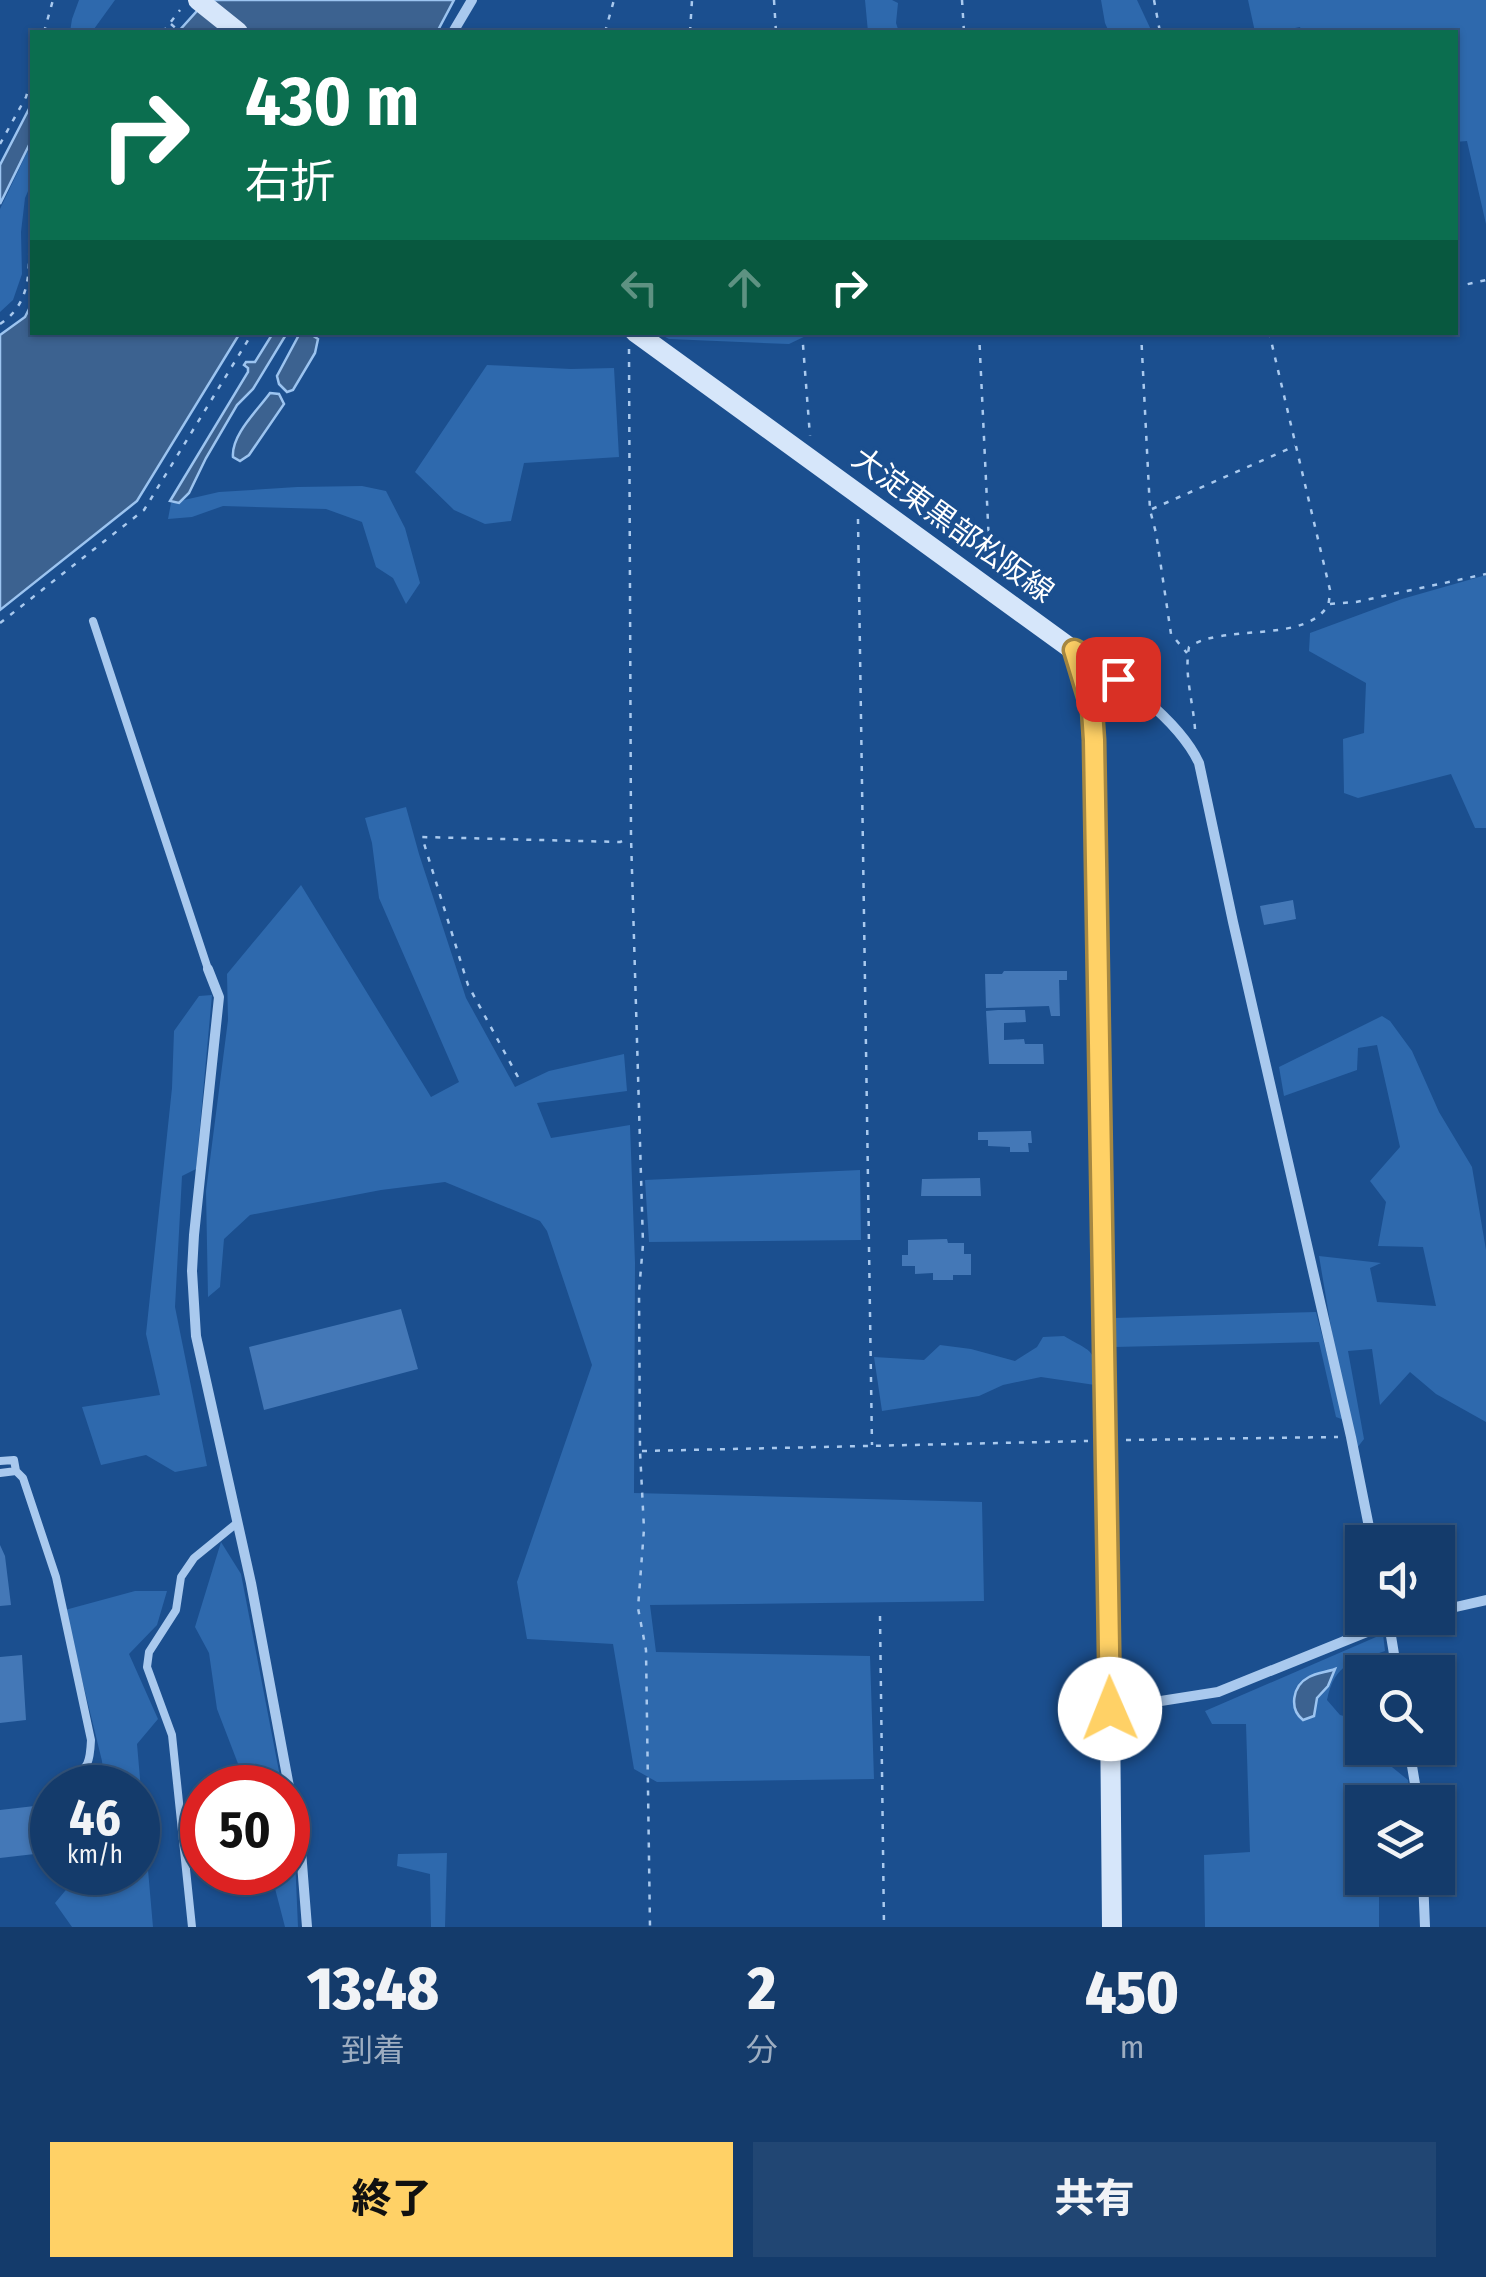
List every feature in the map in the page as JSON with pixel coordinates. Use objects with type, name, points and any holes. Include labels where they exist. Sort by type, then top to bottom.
[{"type":"main road","points":[[191,1],[235,30]]},
{"type":"main road","name":"大淀東黒部松阪線","points":[[632,342],[804,454],[1074,650]]},
{"type":"main road","points":[[1074,650],[1092,710],[1094,740],[1112,1927]]},
{"type":"street","points":[[454,30],[472,0]]},
{"type":"street","points":[[1074,650],[1099,664],[1182,734],[1199,762],[1369,1525]]},
{"type":"street","points":[[208,970],[219,997],[194,1234],[196,1336],[252,1583],[300,1851],[308,1927]]},
{"type":"street","points":[[1455,1607],[1486,1600]]},
{"type":"street","points":[[1110,1709],[1218,1692],[1353,1635]]},
{"type":"street","points":[[1424,1895],[1426,1927]]},
{"type":"lane","points":[[93,621],[208,970]]},
{"type":"lane","points":[[0,1461],[14,1460],[16,1470],[24,1478],[56,1577],[91,1740],[87,1765]]},
{"type":"lane","points":[[0,1473],[16,1470]]},
{"type":"lane","points":[[192,1927],[172,1735],[147,1666],[149,1652],[176,1610],[180,1577],[194,1558],[238,1523]]},
{"type":"path","points":[[45,30],[53,0]]},
{"type":"path","points":[[606,30],[614,0]]},
{"type":"path","points":[[690,30],[692,0]]},
{"type":"path","points":[[774,0],[776,30]]},
{"type":"path","points":[[962,0],[964,30]]},
{"type":"path","points":[[1154,0],[1160,30]]},
{"type":"path","points":[[165,30],[191,1]]},
{"type":"path","points":[[171,24],[178,30]]},
{"type":"path","points":[[0,144],[30,84]]},
{"type":"path","points":[[0,324],[17,307],[30,274]]},
{"type":"path","points":[[1458,287],[1486,280]]},
{"type":"path","points":[[0,623],[144,510],[251,335]]},
{"type":"path","points":[[802,335],[810,444],[804,454]]},
{"type":"path","points":[[979,335],[990,572],[986,586]]},
{"type":"path","points":[[1141,335],[1150,510],[1171,634],[1188,654]]},
{"type":"path","points":[[1270,335],[1330,590],[1329,604]]},
{"type":"path","points":[[632,342],[631,837],[642,1244],[640,1451],[644,1528],[638,1608],[646,1650],[650,1927]]},
{"type":"path","points":[[1150,510],[1297,445]]},
{"type":"path","points":[[858,493],[872,1444]]},
{"type":"path","points":[[1190,745],[1195,732],[1194,705],[1185,668],[1188,647],[1198,640],[1286,629],[1314,618],[1329,604],[1356,602],[1486,574]]},
{"type":"path","points":[[518,1077],[468,986],[422,838],[620,842],[631,837]]},
{"type":"path","points":[[640,1451],[1351,1437]]},
{"type":"path","points":[[880,1616],[884,1927]]},
{"type":"shaded area","points":[[79,0],[115,0],[94,30],[70,30]]},
{"type":"shaded area","points":[[212,0],[454,0],[438,30],[180,30]]},
{"type":"shaded area","points":[[865,0],[898,3],[898,30],[868,30]]},
{"type":"shaded area","points":[[1101,0],[1137,0],[1151,30],[1108,30]]},
{"type":"shaded area","points":[[1248,0],[1486,0],[1486,224],[1467,141],[1458,142],[1458,30],[1255,30]]},
{"type":"shaded area","points":[[30,107],[30,143],[0,204],[0,165]]},
{"type":"shaded area","points":[[30,146],[30,187],[21,232],[22,274],[13,300],[0,312],[0,209]]},
{"type":"shaded area","points":[[30,307],[30,335],[239,335],[137,501],[0,610],[0,335],[25,317]]},
{"type":"shaded area","points":[[272,335],[286,335],[253,389],[237,405],[189,493],[179,503],[170,501],[248,372],[244,365],[255,362]]},
{"type":"shaded area","points":[[299,335],[318,339],[315,353],[293,390],[287,392],[277,376]]},
{"type":"shaded area","points":[[662,335],[808,335],[789,344],[669,339]]},
{"type":"shaded area","points":[[487,365],[614,368],[619,457],[524,463],[511,521],[485,524],[454,510],[415,472]]},
{"type":"shaded area","points":[[270,393],[279,394],[284,404],[249,455],[240,461],[233,457],[236,440]]},
{"type":"shaded area","points":[[362,486],[386,491],[405,528],[420,583],[406,604],[393,578],[376,567],[362,522],[326,509],[223,506],[192,517],[168,519],[171,503],[219,492]]},
{"type":"shaded area","points":[[1486,575],[1486,828],[1475,828],[1451,774],[1358,798],[1344,793],[1343,739],[1364,733],[1366,683],[1309,651],[1310,633],[1402,599]]},
{"type":"shaded area","points":[[406,807],[466,998],[515,1087],[549,1071],[624,1054],[627,1091],[537,1103],[551,1138],[630,1125],[635,1263],[634,1493],[982,1502],[984,1601],[650,1605],[656,1652],[870,1656],[874,1779],[657,1782],[634,1769],[613,1644],[527,1639],[517,1582],[592,1365],[547,1231],[540,1221],[445,1182],[250,1215],[224,1239],[220,1287],[208,1297],[206,1191],[228,1020],[227,974],[301,885],[431,1097],[459,1082],[379,898],[365,818]]},
{"type":"shaded area","points":[[212,995],[196,1169],[182,1176],[175,1307],[207,1466],[175,1472],[146,1455],[101,1465],[82,1407],[160,1395],[146,1334],[172,1088],[174,1031],[199,996]]},
{"type":"shaded area","points":[[1382,1016],[1412,1051],[1439,1112],[1472,1167],[1486,1250],[1486,1422],[1436,1394],[1410,1372],[1380,1405],[1372,1349],[1348,1351],[1364,1439],[1357,1448],[1319,1256],[1381,1263],[1370,1268],[1377,1302],[1436,1306],[1423,1247],[1378,1246],[1386,1202],[1370,1181],[1400,1147],[1377,1045],[1358,1048],[1357,1070],[1284,1096],[1279,1067]]},
{"type":"shaded area","points":[[860,1170],[861,1240],[649,1242],[645,1180]]},
{"type":"shaded area","points":[[1316,1312],[1344,1420],[1336,1417],[1319,1342],[1114,1347],[1114,1318]]},
{"type":"shaded area","points":[[1064,1336],[1091,1353],[1095,1385],[1041,1377],[1003,1385],[979,1396],[882,1411],[874,1357],[924,1360],[940,1345],[1015,1361],[1037,1347],[1043,1337]]},
{"type":"shaded area","points":[[221,1542],[241,1574],[278,1765],[239,1765],[217,1709],[209,1653],[195,1627]]},
{"type":"shaded area","points":[[135,1591],[167,1591],[157,1625],[129,1654],[158,1719],[137,1744],[139,1765],[102,1765],[65,1610]]},
{"type":"shaded area","points":[[1383,1635],[1385,1651],[1345,1655],[1345,1667],[1330,1687],[1327,1700],[1345,1716],[1345,1765],[1389,1765],[1408,1780],[1408,1785],[1345,1785],[1345,1895],[1379,1895],[1379,1927],[1205,1927],[1204,1855],[1250,1852],[1246,1724],[1212,1724],[1205,1711]]},
{"type":"shaded area","points":[[1335,1669],[1328,1686],[1317,1698],[1314,1716],[1303,1720],[1294,1704],[1299,1686],[1312,1676]]},
{"type":"shaded area","points":[[447,1853],[445,1927],[431,1927],[430,1874],[397,1866],[398,1854]]},
{"type":"shaded area","points":[[62,1895],[150,1895],[153,1927],[72,1927],[55,1903]]},
{"type":"shaded area","points":[[277,1895],[297,1895],[298,1927],[285,1927]]},
{"type":"building","points":[[1293,900],[1296,919],[1264,925],[1260,906]]},
{"type":"building","points":[[1067,971],[1067,980],[1059,980],[1060,1016],[1051,1016],[1049,1006],[986,1008],[985,974]]},
{"type":"building","points":[[1025,1010],[1026,1022],[1004,1023],[1004,1040],[1024,1039],[1025,1044],[1043,1044],[1044,1064],[989,1064],[986,1011]]},
{"type":"building","points":[[1031,1131],[1029,1152],[1010,1152],[1010,1147],[988,1146],[988,1140],[978,1140],[978,1132]]},
{"type":"building","points":[[980,1178],[981,1196],[921,1196],[922,1179]]},
{"type":"building","points":[[947,1239],[948,1243],[964,1243],[964,1254],[971,1254],[971,1275],[933,1280],[933,1273],[915,1274],[915,1266],[902,1266],[902,1255],[908,1255],[908,1240]]},
{"type":"building","points":[[401,1309],[418,1369],[264,1410],[249,1347]]},
{"type":"building","points":[[0,1545],[11,1605],[0,1606]]},
{"type":"building","points":[[22,1655],[26,1720],[0,1723],[0,1657]]},
{"type":"building","points":[[30,1807],[30,1855],[0,1858],[0,1810]]},
{"type":"route","points":[[1110,1709],[1094,740],[1092,710],[1074,650],[1118,679]]}]
